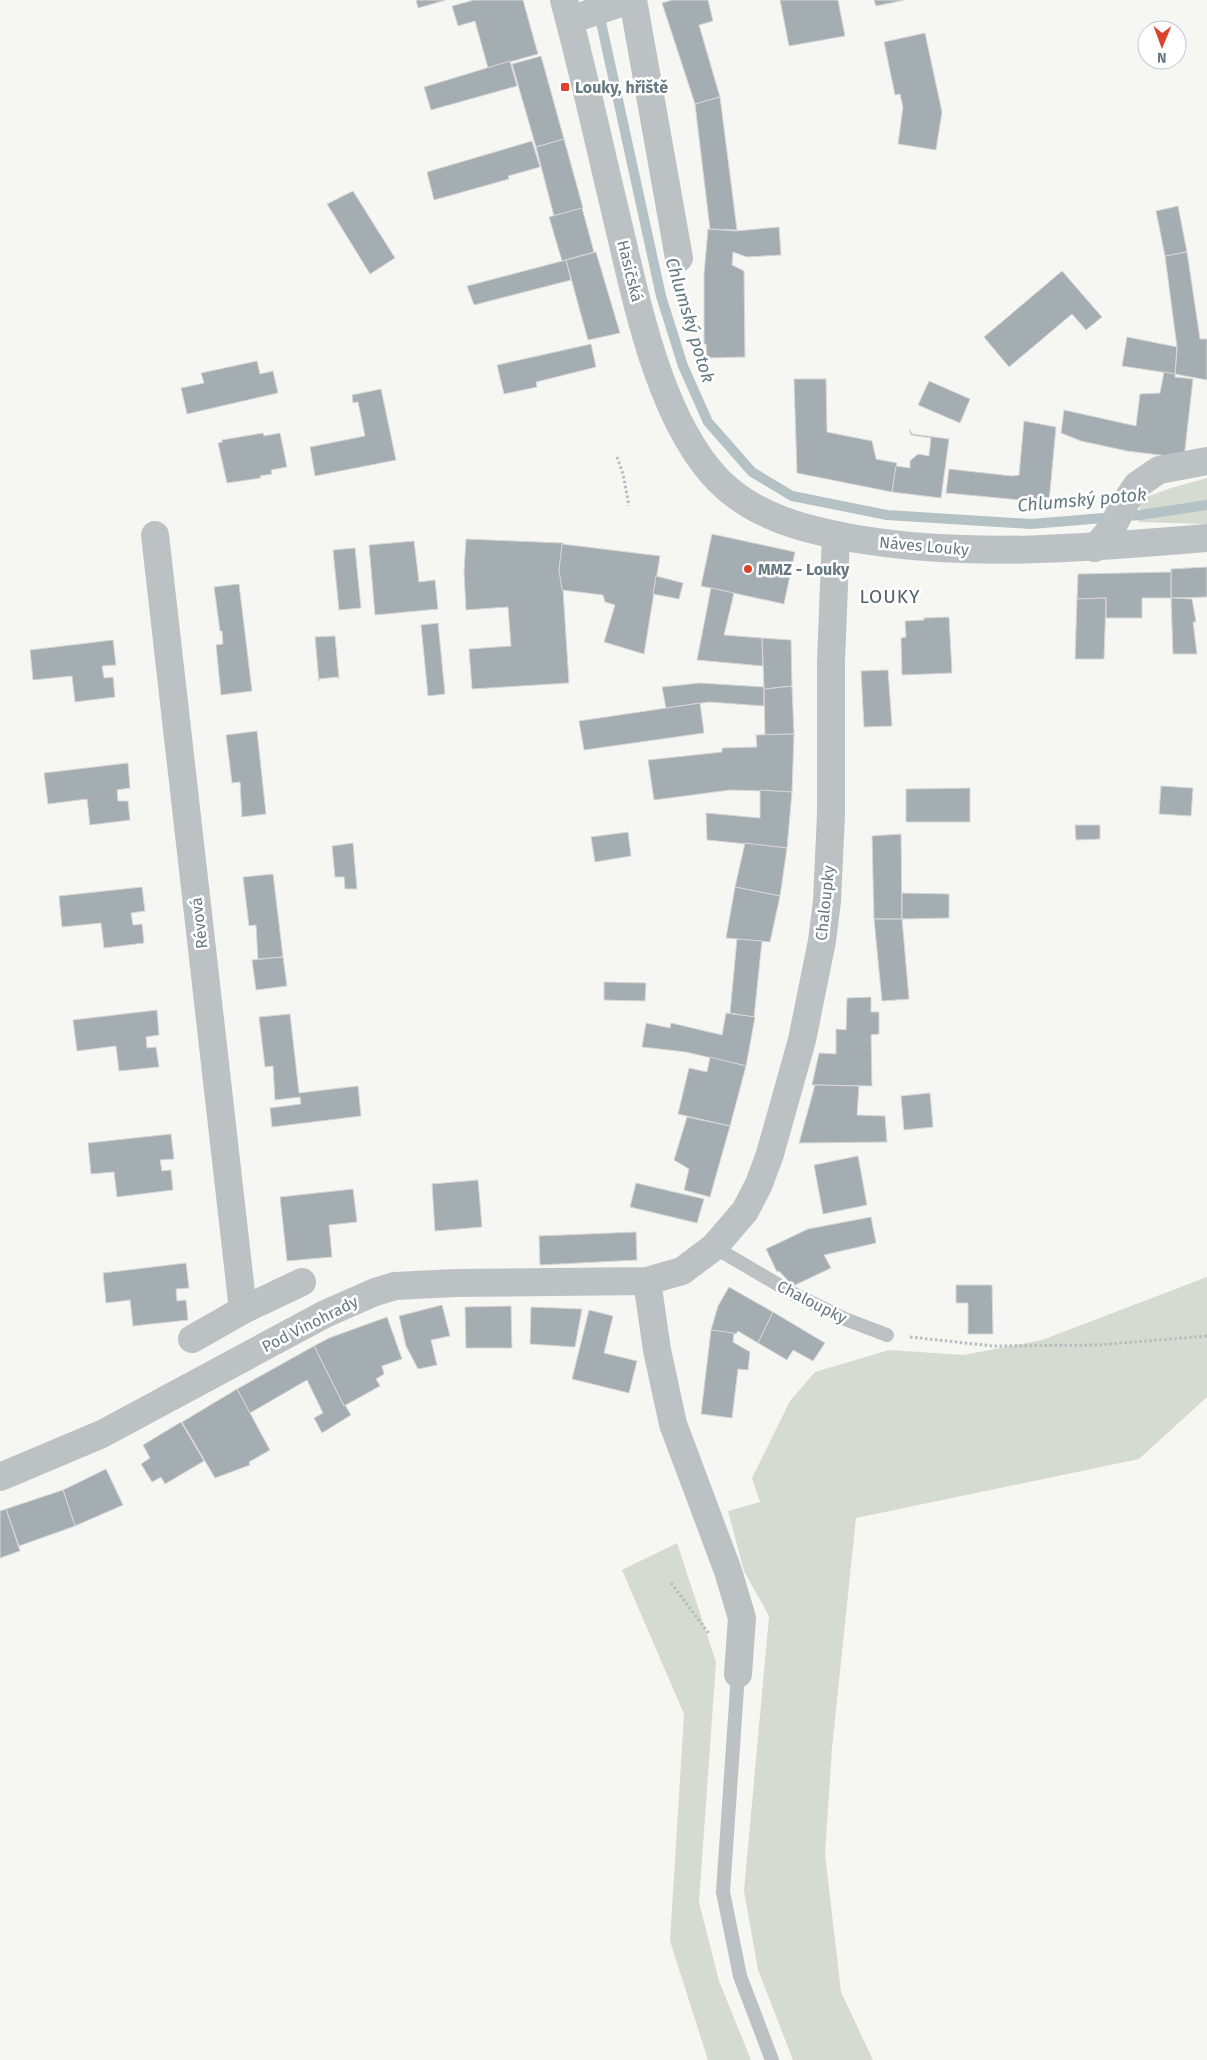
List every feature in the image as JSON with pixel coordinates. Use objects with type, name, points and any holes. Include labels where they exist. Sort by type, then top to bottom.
[{"type":"street","points":[[574,11],[626,2],[679,258]]},
{"type":"street","name":"Hasičská","points":[[574,11],[630,273],[661,377],[676,415],[692,446],[718,480],[736,496],[758,510]]},
{"type":"street","points":[[1110,528],[1138,485],[1159,470],[1207,461]]},
{"type":"street","name":"Náves Louky","points":[[758,510],[802,528],[895,545],[997,551],[1110,528],[1207,538]]},
{"type":"street","name":"Révová","points":[[155,535],[243,1310]]},
{"type":"street","name":"Chaloupky","points":[[647,1281],[682,1271],[714,1247],[745,1211],[759,1184],[770,1154],[802,1040],[822,940],[827,901],[831,814],[831,661],[836,535]]},
{"type":"street","points":[[647,1281],[657,1350],[673,1424],[728,1571],[742,1618],[738,1674]]},
{"type":"street","name":"Pod Vinohrady","points":[[0,1477],[102,1434],[325,1314],[375,1292],[395,1286],[455,1283],[647,1281]]},
{"type":"street","points":[[192,1339],[243,1310],[302,1282]]},
{"type":"lane","name":"Chaloupky","points":[[714,1247],[794,1294],[844,1319],[887,1335]]},
{"type":"lane","points":[[738,1674],[724,1892],[740,1976],[772,2060]]},
{"type":"path","points":[[617,457],[623,474],[629,506]]},
{"type":"path","points":[[887,1335],[993,1346],[1098,1345],[1207,1336]]},
{"type":"path","points":[[671,1583],[710,1636]]},
{"type":"shaded area","points":[[1207,478],[1207,524],[1138,522],[1141,499]]},
{"type":"shaded area","points":[[1207,1277],[1207,1397],[1139,1459],[856,1518],[832,1748],[825,1854],[841,1992],[873,2060],[793,2060],[758,1970],[744,1891],[769,1616],[744,1571],[728,1511],[760,1502],[752,1478],[790,1401],[815,1372],[889,1350],[964,1355],[1042,1340]]},
{"type":"shaded area","points":[[677,1543],[716,1662],[699,1902],[719,1981],[751,2060],[708,2060],[670,1941],[684,1714],[622,1570]]},
{"type":"building","points":[[416,0],[446,0],[418,8]]},
{"type":"building","points":[[474,0],[523,0],[538,54],[488,68],[475,21],[458,26],[452,6]]},
{"type":"building","points":[[672,0],[708,0],[713,21],[699,25],[720,97],[695,104],[662,3]]},
{"type":"building","points":[[780,0],[838,0],[845,36],[789,46]]},
{"type":"building","points":[[874,0],[905,0],[876,6]]},
{"type":"building","points":[[925,33],[942,112],[936,150],[898,144],[903,107],[900,94],[895,95],[884,42]]},
{"type":"building","points":[[541,56],[564,139],[536,147],[512,64]]},
{"type":"building","points":[[510,61],[517,86],[431,110],[424,87]]},
{"type":"building","points":[[720,97],[737,230],[710,229],[695,104]]},
{"type":"building","points":[[564,139],[583,208],[554,216],[536,147]]},
{"type":"building","points":[[532,141],[540,167],[508,176],[509,179],[434,200],[427,172]]},
{"type":"building","points":[[353,191],[395,258],[370,274],[327,204]]},
{"type":"building","points":[[1178,206],[1187,252],[1165,256],[1156,211]]},
{"type":"building","points":[[582,208],[594,252],[562,261],[549,217]]},
{"type":"building","points":[[779,227],[781,255],[747,257],[733,252],[732,265],[744,271],[745,357],[707,358],[706,344],[704,344],[704,274],[708,229],[736,231]]},
{"type":"building","points":[[596,252],[620,333],[588,340],[566,260]]},
{"type":"building","points":[[1187,252],[1200,339],[1207,339],[1207,380],[1175,374],[1177,347],[1165,256]]},
{"type":"building","points":[[566,260],[571,280],[474,305],[467,286]]},
{"type":"building","points":[[1062,271],[1102,317],[1086,330],[1072,314],[1009,367],[984,337]]},
{"type":"building","points":[[1127,337],[1177,347],[1175,374],[1122,366]]},
{"type":"building","points":[[591,344],[596,367],[536,382],[537,387],[504,394],[497,365]]},
{"type":"building","points":[[257,361],[260,374],[273,371],[278,393],[187,414],[181,388],[204,383],[201,373]]},
{"type":"building","points":[[1164,372],[1175,374],[1175,377],[1193,379],[1184,458],[1127,451],[1081,441],[1061,433],[1064,410],[1136,426],[1140,394],[1160,393]]},
{"type":"building","points":[[794,379],[826,379],[827,432],[872,441],[876,459],[897,463],[892,492],[797,473]]},
{"type":"building","points":[[929,381],[970,399],[960,423],[918,405]]},
{"type":"building","points":[[381,389],[396,460],[315,476],[310,447],[365,436],[358,402],[353,403],[352,395]]},
{"type":"building","points":[[1024,421],[1056,427],[1049,502],[1020,502],[1020,500],[946,493],[949,469],[1012,476],[1019,475]]},
{"type":"building","points":[[909,429],[912,434],[949,439],[941,498],[892,492],[896,466],[910,468],[910,461],[918,454],[929,456],[931,438],[911,435]]},
{"type":"building","points":[[263,433],[264,436],[280,433],[287,467],[271,470],[272,474],[260,476],[261,478],[227,483],[218,443],[222,442],[222,440]]},
{"type":"building","name":"MMZ - Louky","points":[[712,534],[795,552],[784,604],[701,586]]},
{"type":"building","points":[[466,539],[563,543],[559,570],[563,590],[569,683],[472,689],[469,649],[511,646],[508,607],[466,610],[464,572]]},
{"type":"building","points":[[414,541],[419,582],[435,580],[438,609],[375,615],[369,545]]},
{"type":"building","points":[[562,544],[660,556],[644,654],[604,642],[615,605],[605,602],[603,595],[562,590],[559,570]]},
{"type":"building","points":[[355,548],[361,608],[339,610],[333,550]]},
{"type":"building","points":[[1207,567],[1207,597],[1171,598],[1171,569]]},
{"type":"building","points":[[1171,572],[1171,598],[1142,598],[1142,618],[1106,618],[1106,598],[1077,599],[1078,574]]},
{"type":"building","points":[[656,576],[683,583],[679,599],[653,594]]},
{"type":"building","points":[[239,584],[252,691],[221,695],[216,645],[223,644],[214,587]]},
{"type":"building","points":[[711,588],[734,593],[724,635],[762,638],[763,666],[697,660]]},
{"type":"building","points":[[1106,598],[1104,659],[1075,659],[1077,599]]},
{"type":"building","points":[[1171,598],[1192,599],[1196,622],[1193,622],[1197,654],[1173,654]]},
{"type":"building","points":[[949,617],[952,673],[902,675],[901,638],[906,637],[905,621]]},
{"type":"building","points":[[438,623],[445,694],[428,696],[421,625]]},
{"type":"building","points":[[335,636],[339,679],[338,677],[319,679],[319,681],[315,637]]},
{"type":"building","points":[[762,638],[791,640],[792,686],[766,689],[764,687]]},
{"type":"building","points":[[113,640],[116,665],[102,666],[104,678],[113,677],[115,697],[75,702],[72,676],[33,680],[30,650]]},
{"type":"building","points":[[888,670],[892,726],[864,727],[861,671]]},
{"type":"building","points":[[700,683],[764,687],[764,706],[709,702],[666,708],[662,687]]},
{"type":"building","points":[[792,686],[794,734],[765,735],[764,687],[766,689]]},
{"type":"building","points":[[700,703],[704,733],[584,750],[579,721]]},
{"type":"building","points":[[257,731],[266,814],[242,817],[240,782],[232,783],[226,735]]},
{"type":"building","points":[[794,734],[792,792],[730,790],[654,800],[648,760],[722,752],[722,748],[757,747],[756,735]]},
{"type":"building","points":[[128,763],[130,788],[117,790],[118,801],[128,801],[130,820],[90,825],[87,799],[48,804],[44,773]]},
{"type":"building","points":[[1161,786],[1193,788],[1191,816],[1159,814]]},
{"type":"building","points":[[970,788],[970,822],[906,822],[906,789]]},
{"type":"building","points":[[760,790],[792,792],[787,848],[707,840],[706,813],[760,818]]},
{"type":"building","points":[[1075,825],[1100,825],[1100,839],[1076,840]]},
{"type":"building","points":[[628,832],[631,856],[595,862],[591,837]]},
{"type":"building","points":[[901,834],[902,919],[874,919],[872,836]]},
{"type":"building","points":[[353,843],[357,889],[345,889],[344,877],[335,877],[332,846]]},
{"type":"building","points":[[745,843],[787,848],[780,896],[735,887]]},
{"type":"building","points":[[273,874],[283,957],[258,959],[256,925],[249,926],[243,877]]},
{"type":"building","points":[[142,887],[145,911],[131,913],[133,925],[142,924],[144,943],[104,948],[101,923],[62,927],[59,896]]},
{"type":"building","points":[[735,887],[780,896],[770,942],[726,938]]},
{"type":"building","points":[[902,893],[949,894],[949,918],[902,919]]},
{"type":"building","points":[[874,919],[902,919],[909,999],[882,1001]]},
{"type":"building","points":[[737,939],[762,941],[754,1017],[730,1013]]},
{"type":"building","points":[[283,957],[287,986],[256,990],[252,960]]},
{"type":"building","points":[[604,982],[646,983],[645,1001],[604,1000]]},
{"type":"building","points":[[871,997],[871,1012],[879,1012],[879,1034],[871,1035],[872,1086],[812,1085],[819,1053],[836,1054],[836,1029],[846,1030],[847,998]]},
{"type":"building","points":[[157,1010],[159,1035],[146,1037],[147,1048],[156,1047],[159,1067],[119,1071],[116,1046],[77,1051],[73,1020]]},
{"type":"building","points":[[726,1013],[755,1017],[746,1066],[686,1052],[642,1047],[646,1023],[670,1028],[671,1023],[722,1035]]},
{"type":"building","points":[[290,1014],[299,1093],[358,1086],[361,1116],[272,1127],[270,1108],[301,1104],[300,1097],[275,1100],[273,1066],[265,1067],[259,1017]]},
{"type":"building","points":[[710,1057],[746,1066],[730,1126],[678,1114],[689,1068],[707,1072]]},
{"type":"building","points":[[815,1085],[859,1086],[857,1115],[885,1116],[887,1142],[799,1143]]},
{"type":"building","points":[[930,1093],[933,1127],[904,1130],[901,1096]]},
{"type":"building","points":[[687,1117],[730,1126],[710,1197],[684,1190],[689,1169],[674,1160]]},
{"type":"building","points":[[171,1134],[174,1159],[160,1160],[162,1171],[171,1170],[173,1190],[117,1197],[114,1172],[91,1174],[88,1143]]},
{"type":"building","points":[[858,1156],[867,1205],[823,1214],[814,1165]]},
{"type":"building","points":[[478,1180],[482,1227],[435,1231],[432,1184]]},
{"type":"building","points":[[636,1183],[704,1199],[697,1223],[630,1207]]},
{"type":"building","points":[[353,1189],[357,1222],[329,1225],[332,1257],[287,1261],[280,1197]]},
{"type":"building","points":[[871,1217],[876,1243],[824,1255],[831,1268],[793,1286],[779,1271],[777,1272],[766,1249],[808,1229]]},
{"type":"building","points":[[636,1232],[637,1260],[540,1265],[539,1236]]},
{"type":"building","points":[[186,1263],[189,1288],[176,1289],[177,1301],[186,1300],[188,1320],[133,1326],[130,1300],[106,1303],[103,1273]]},
{"type":"building","points":[[956,1285],[992,1285],[993,1334],[968,1334],[968,1303],[956,1303]]},
{"type":"building","points":[[729,1287],[773,1312],[758,1343],[738,1331],[736,1334],[711,1330],[718,1306]]},
{"type":"building","points":[[442,1305],[450,1336],[431,1340],[437,1365],[418,1369],[406,1346],[399,1316]]},
{"type":"building","points":[[511,1306],[512,1348],[466,1348],[465,1307]]},
{"type":"building","points":[[531,1307],[582,1309],[575,1347],[530,1344]]},
{"type":"building","points":[[589,1310],[613,1316],[604,1353],[637,1361],[629,1393],[572,1379]]},
{"type":"building","points":[[773,1312],[825,1343],[813,1361],[793,1350],[787,1360],[758,1343]]},
{"type":"building","points":[[387,1317],[402,1359],[382,1366],[384,1374],[376,1379],[380,1386],[344,1406],[314,1346],[329,1338]]},
{"type":"building","points":[[711,1330],[734,1333],[733,1342],[750,1352],[748,1370],[738,1369],[732,1418],[701,1414]]},
{"type":"building","points":[[314,1346],[344,1406],[351,1415],[322,1433],[314,1418],[323,1413],[307,1380],[250,1413],[237,1389]]},
{"type":"building","points":[[237,1389],[270,1450],[249,1462],[250,1465],[215,1478],[182,1422]]},
{"type":"building","points":[[181,1422],[204,1461],[165,1484],[161,1477],[152,1482],[141,1464],[150,1458],[143,1445]]},
{"type":"building","points":[[106,1469],[123,1505],[75,1526],[63,1490]]},
{"type":"building","points":[[63,1490],[75,1526],[19,1546],[6,1509]]},
{"type":"building","points":[[6,1509],[20,1551],[0,1558],[0,1511]]},
{"type":"waterway","name":"Chlumský potok","points":[[599,13],[661,296],[683,366],[708,422],[752,472],[792,496],[887,515],[1031,524],[1140,515],[1207,505]]},
{"type":"place","name":"Louky, hřiště","points":[[565,87]]},
{"type":"place","name":"MMZ - Louky","points":[[748,569]]},
{"type":"district","name":"LOUKY","points":[[890,596]]}]
